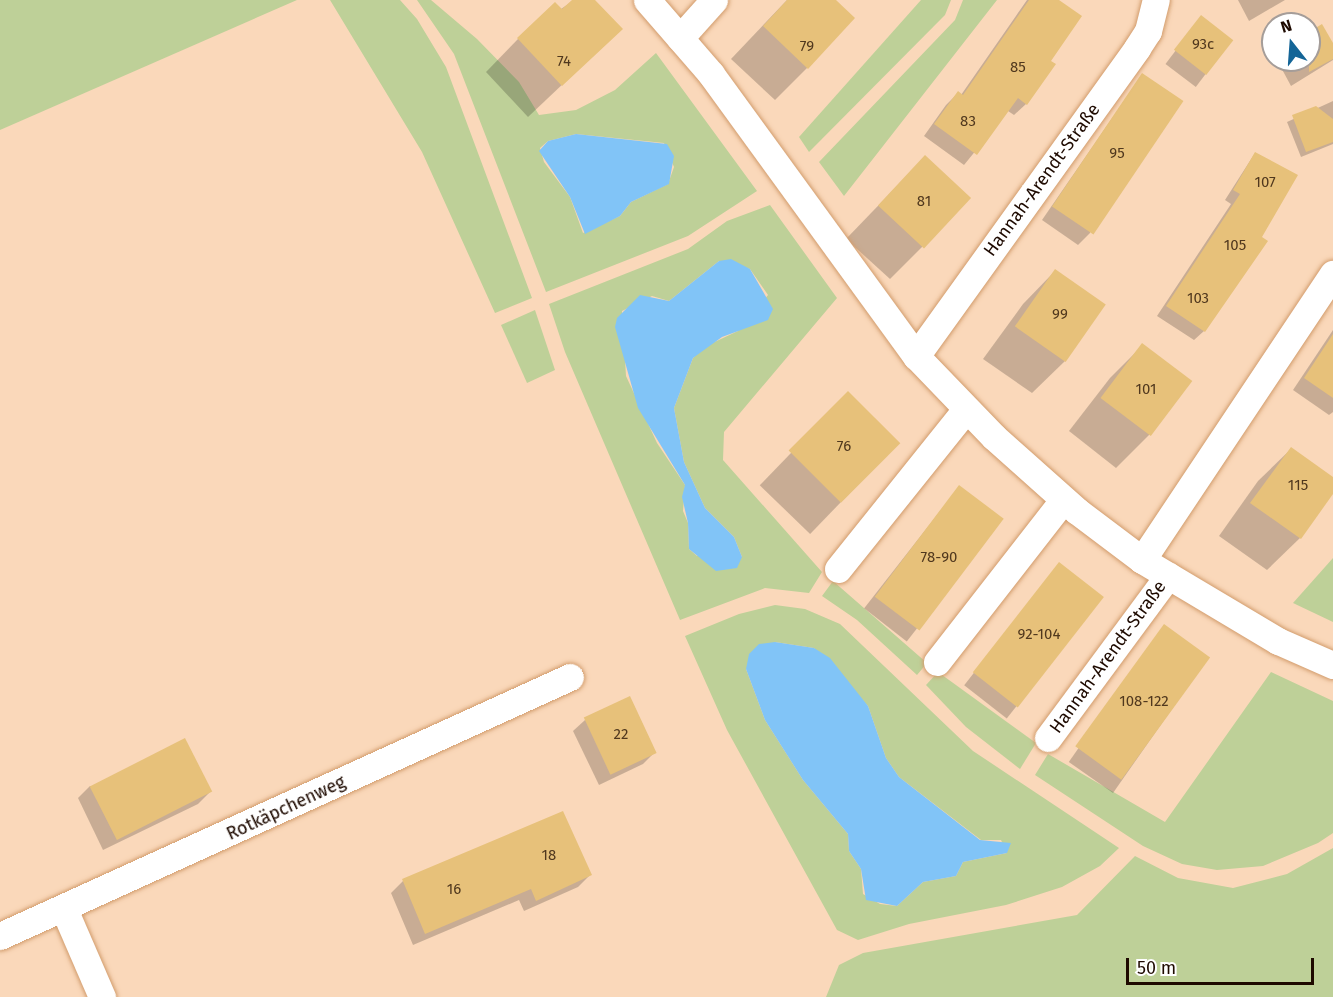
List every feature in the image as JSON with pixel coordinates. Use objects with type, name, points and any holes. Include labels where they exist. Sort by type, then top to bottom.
[{"type":"street","name":"Hannah-Arendt-Straße","points":[[647,0],[740,113],[916,356],[966,409],[1063,500],[1142,560],[1278,641],[1333,665]]},
{"type":"street","points":[[680,38],[714,0]]},
{"type":"street","name":"Hannah-Arendt-Straße","points":[[916,356],[1137,48],[1148,31],[1156,0]]},
{"type":"street","name":"Hannah-Arendt-Straße","points":[[1142,560],[1333,274]]},
{"type":"street","points":[[838,569],[966,409]]},
{"type":"street","points":[[937,662],[1063,500]]},
{"type":"street","name":"Hannah-Arendt-Straße","points":[[1048,738],[1168,576]]},
{"type":"street","name":"Rotkäpchenweg","points":[[0,936],[64,909],[570,677]]},
{"type":"street","points":[[64,909],[102,997]]},
{"type":"green space","points":[[0,0],[297,0],[0,130]]},
{"type":"green space","points":[[330,0],[400,0],[417,19],[446,67],[532,298],[495,313],[422,152]]},
{"type":"green space","points":[[417,0],[431,0],[477,39],[519,82],[539,115],[576,110],[615,90],[656,53],[757,191],[688,236],[546,292],[454,54]],"holes":[[[576,134],[664,143],[674,167],[668,184],[631,202],[620,216],[583,233],[570,197],[544,162],[540,148],[548,141]]]},
{"type":"green space","points":[[921,0],[951,0],[945,15],[809,152],[799,137]]},
{"type":"green space","points":[[963,0],[997,0],[844,196],[819,162],[955,20]]},
{"type":"green space","points":[[770,205],[837,298],[724,432],[723,460],[822,572],[809,593],[765,588],[680,620],[565,352],[549,304],[688,249],[727,221]],"holes":[[[719,261],[750,269],[768,295],[738,331],[706,346],[693,358],[674,408],[684,462],[705,508],[734,537],[742,557],[697,556],[689,549],[688,523],[683,511],[685,485],[657,443],[626,376],[622,311],[652,296],[669,301]]]},
{"type":"green space","points":[[535,310],[555,370],[527,383],[501,325]]},
{"type":"green space","points":[[1333,558],[1333,622],[1293,603]]},
{"type":"green space","points":[[833,581],[927,663],[917,675],[857,620],[822,596]]},
{"type":"green space","points":[[775,605],[805,609],[840,624],[973,751],[1119,848],[1100,866],[1062,887],[1006,905],[909,924],[858,940],[837,930],[727,730],[685,636],[739,614]],"holes":[[[775,642],[814,648],[868,706],[886,758],[899,777],[981,840],[1001,840],[1007,853],[963,862],[956,876],[923,882],[897,906],[880,904],[863,894],[861,869],[849,851],[848,834],[803,780],[765,720],[746,669]]]},
{"type":"green space","points":[[938,672],[1036,743],[1020,769],[966,727],[926,685]]},
{"type":"green space","points":[[1271,672],[1333,701],[1333,833],[1318,843],[1263,866],[1217,870],[1182,864],[1143,846],[1035,775],[1048,754],[1165,822]]},
{"type":"green space","points":[[1333,848],[1333,997],[826,997],[839,965],[863,953],[1077,915],[1135,856],[1178,878],[1233,888],[1287,874]]},
{"type":"water","points":[[576,134],[667,144],[674,156],[669,184],[631,202],[620,216],[585,234],[570,197],[539,151],[548,141]]},
{"type":"water","points":[[731,259],[750,269],[773,309],[768,320],[722,337],[693,358],[674,408],[684,462],[705,508],[734,537],[742,557],[737,568],[716,571],[689,549],[688,523],[682,497],[685,485],[638,408],[615,327],[617,318],[640,295],[669,301],[719,261]]},
{"type":"water","points":[[775,642],[814,648],[830,658],[868,706],[886,758],[899,777],[980,840],[1011,843],[1007,853],[963,862],[956,876],[923,882],[897,906],[866,900],[861,869],[849,851],[848,834],[803,780],[765,720],[746,669],[749,654],[759,644]]},
{"type":"building","points":[[572,0],[595,0],[623,29],[562,86],[517,38],[555,2],[562,9]]},
{"type":"building","points":[[787,0],[836,0],[855,18],[808,69],[763,26]]},
{"type":"building","points":[[1029,0],[1059,0],[1082,16],[1051,61],[1056,64],[1027,105],[1018,98],[977,155],[934,124],[958,91],[963,95]]},
{"type":"building","points":[[1201,15],[1233,40],[1206,75],[1174,50]]},
{"type":"building","points":[[1321,25],[1333,43],[1333,59],[1321,66]]},
{"type":"building","points":[[1142,73],[1183,101],[1093,234],[1052,206]]},
{"type":"building","points":[[1316,106],[1333,119],[1333,142],[1306,152],[1292,115]]},
{"type":"building","points":[[1255,152],[1298,175],[1262,237],[1268,241],[1205,332],[1166,306],[1240,194],[1233,190]]},
{"type":"building","points":[[925,155],[971,198],[924,248],[878,205]]},
{"type":"building","points":[[1055,269],[1106,305],[1066,362],[1015,326]]},
{"type":"building","points":[[1333,334],[1333,398],[1304,378]]},
{"type":"building","points":[[1142,343],[1192,381],[1151,436],[1100,398]]},
{"type":"building","points":[[848,391],[900,443],[841,503],[789,450]]},
{"type":"building","points":[[1291,447],[1333,477],[1333,494],[1301,539],[1250,503]]},
{"type":"building","points":[[959,485],[1004,519],[919,631],[875,597]]},
{"type":"building","points":[[1059,562],[1104,597],[1018,707],[973,672]]},
{"type":"building","points":[[1164,624],[1210,658],[1121,780],[1075,746]]},
{"type":"building","points":[[630,696],[657,753],[610,775],[584,718]]},
{"type":"building","points":[[185,738],[212,791],[117,840],[90,787]]},
{"type":"building","points":[[563,811],[592,875],[536,901],[531,889],[425,934],[402,879]]}]
